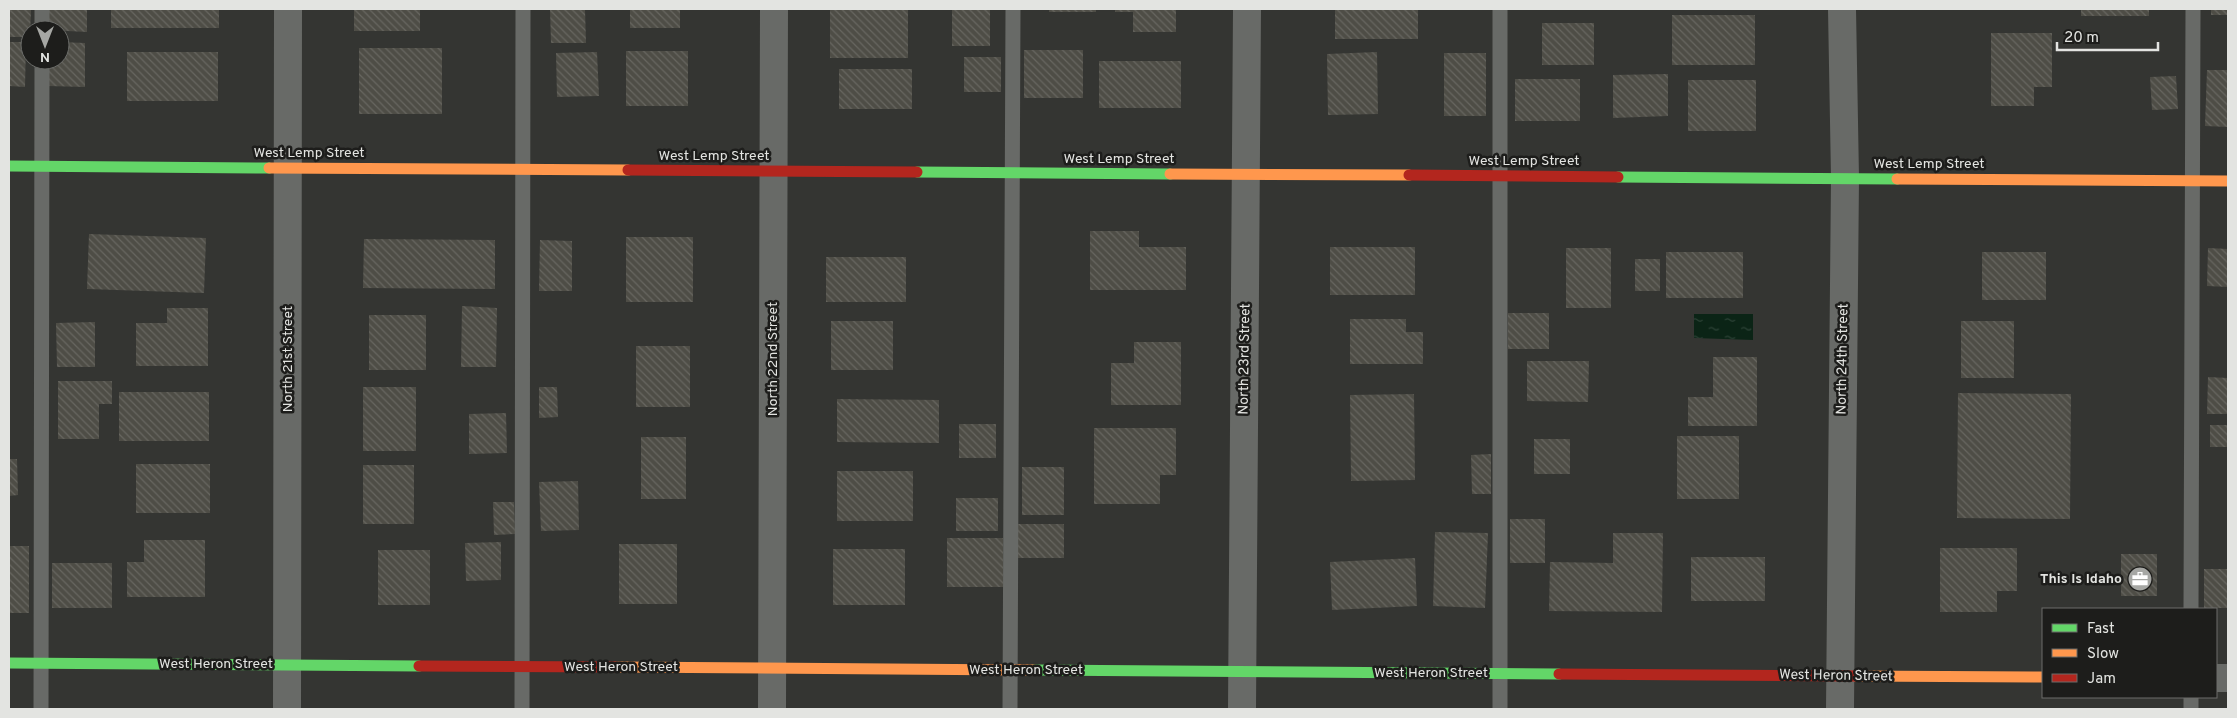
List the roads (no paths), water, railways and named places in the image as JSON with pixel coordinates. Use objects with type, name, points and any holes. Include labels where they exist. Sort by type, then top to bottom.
[{"type":"street","name":"North 21st Street","points":[[287,709],[288,9]]},
{"type":"street","name":"North 22nd Street","points":[[772,709],[774,9]]},
{"type":"street","name":"North 23rd Street","points":[[1242,709],[1247,9]]},
{"type":"street","name":"North 24th Street","points":[[1840,709],[1845,178],[1842,9]]},
{"type":"street","name":"West Lemp Street","points":[[9,166],[2228,181]]},
{"type":"street","name":"West Heron Street","points":[[9,663],[2042,677]]},
{"type":"lane","points":[[522,709],[523,9]]},
{"type":"lane","points":[[1010,709],[1013,9]]},
{"type":"lane","points":[[1500,9],[1500,709]]},
{"type":"lane","points":[[2191,608],[2193,9]]},
{"type":"lane","points":[[41,709],[42,70]]},
{"type":"water","points":[[1694,314],[1753,314],[1753,340],[1694,338]]},
{"type":"place","name":"This Is Idaho","points":[[2140,579]]}]
